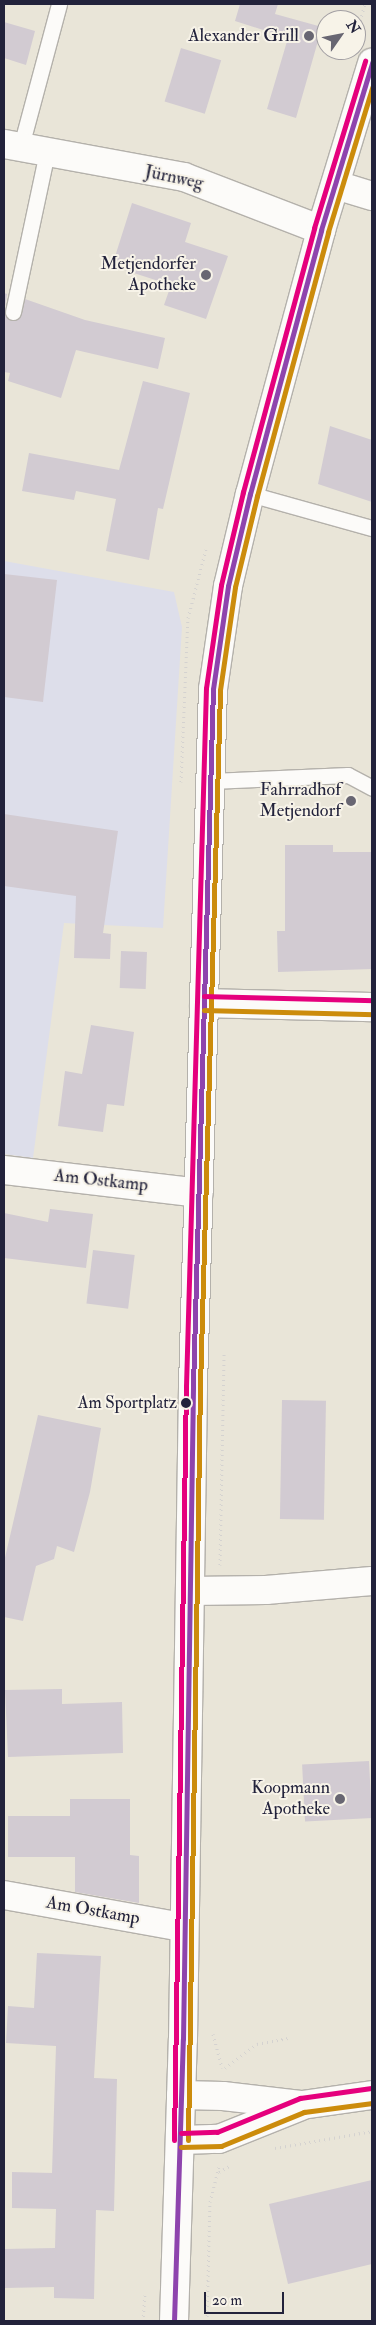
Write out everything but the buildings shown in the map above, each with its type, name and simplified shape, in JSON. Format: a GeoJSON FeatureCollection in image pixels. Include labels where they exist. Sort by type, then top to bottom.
{"type":"FeatureCollection","features":[{"type":"Feature","properties":{"kind":"main road"},"geometry":{"type":"LineString","coordinates":[[174,2321],[181,2140],[182,1927],[199,1193],[211,781],[217,658],[228,586],[250,494],[321,230],[372,63]]}},
{"type":"Feature","properties":{"kind":"main road","name":"Jürnweg"},"geometry":{"type":"LineString","coordinates":[[12,145],[116,167],[184,177],[321,230]]}},
{"type":"Feature","properties":{"kind":"main road"},"geometry":{"type":"LineString","coordinates":[[336,185],[372,196]]}},
{"type":"Feature","properties":{"kind":"main road"},"geometry":{"type":"LineString","coordinates":[[204,1004],[372,1007]]}},
{"type":"Feature","properties":{"kind":"main road","name":"Am Ostkamp"},"geometry":{"type":"LineString","coordinates":[[4,1170],[199,1193]]}},
{"type":"Feature","properties":{"kind":"main road"},"geometry":{"type":"LineString","coordinates":[[190,1592],[220,1592],[372,1581]]}},
{"type":"Feature","properties":{"kind":"main road","name":"Am Ostkamp"},"geometry":{"type":"LineString","coordinates":[[4,1895],[182,1927]]}},
{"type":"Feature","properties":{"kind":"main road"},"geometry":{"type":"LineString","coordinates":[[181,2095],[223,2096],[302,2105]]}},
{"type":"Feature","properties":{"kind":"main road"},"geometry":{"type":"LineString","coordinates":[[181,2140],[220,2139],[302,2105],[372,2095]]}},
{"type":"Feature","properties":{"kind":"lane","name":"Jürnweg"},"geometry":{"type":"LineString","coordinates":[[12,145],[59,4]]}},
{"type":"Feature","properties":{"kind":"lane"},"geometry":{"type":"LineString","coordinates":[[12,312],[47,152]]}},
{"type":"Feature","properties":{"kind":"lane"},"geometry":{"type":"LineString","coordinates":[[250,494],[372,528]]}},
{"type":"Feature","properties":{"kind":"lane"},"geometry":{"type":"LineString","coordinates":[[211,781],[348,775],[372,788]]}},
{"type":"Feature","properties":{"kind":"path"},"geometry":{"type":"LineString","coordinates":[[220,1592],[224,1346]]}},
{"type":"Feature","properties":{"kind":"path"},"geometry":{"type":"LineString","coordinates":[[212,2024],[213,2042],[223,2070],[257,2044],[289,2038]]}},
{"type":"Feature","properties":{"kind":"path"},"geometry":{"type":"LineString","coordinates":[[265,2149],[372,2131]]}},
{"type":"Feature","properties":{"kind":"path"},"geometry":{"type":"LineString","coordinates":[[207,2321],[210,2202],[218,2173],[234,2164]]}},
{"type":"Feature","properties":{"kind":"shaded area"},"geometry":{"type":"Polygon","coordinates":[[[4,561],[174,592],[182,627],[163,928],[64,923],[33,1158],[4,1154],[4,561]]]}},
{"type":"Feature","properties":{"kind":"transit line"},"geometry":{"type":"LineString","coordinates":[[174,2140],[186,1386],[206,688],[221,585],[243,492],[314,228],[365,61]]}},
{"type":"Feature","properties":{"kind":"transit line"},"geometry":{"type":"LineString","coordinates":[[174,2321],[183,2039],[193,1386],[213,689],[228,586],[250,494],[321,230],[372,63]]}},
{"type":"Feature","properties":{"kind":"transit line"},"geometry":{"type":"LineString","coordinates":[[188,2140],[200,1386],[220,690],[235,587],[257,496],[328,232],[372,88]]}},
{"type":"Feature","properties":{"kind":"transit line"},"geometry":{"type":"LineString","coordinates":[[204,996],[372,1000]]}},
{"type":"Feature","properties":{"kind":"transit line"},"geometry":{"type":"LineString","coordinates":[[204,1010],[372,1014]]}},
{"type":"Feature","properties":{"kind":"transit line"},"geometry":{"type":"LineString","coordinates":[[181,2133],[217,2132],[300,2098],[371,2088]]}},
{"type":"Feature","properties":{"kind":"transit line"},"geometry":{"type":"LineString","coordinates":[[181,2147],[221,2146],[304,2112],[372,2103]]}},
{"type":"Feature","properties":{"kind":"place","name":"Alexander Grill"},"geometry":{"type":"Point","coordinates":[309,36]}},
{"type":"Feature","properties":{"kind":"place","name":"Metjendorfer Apotheke"},"geometry":{"type":"Point","coordinates":[206,275]}},
{"type":"Feature","properties":{"kind":"place","name":"Fahrradhof Metjendorf"},"geometry":{"type":"Point","coordinates":[351,801]}},
{"type":"Feature","properties":{"kind":"place","name":"Am Sportplatz"},"geometry":{"type":"Point","coordinates":[186,1403]}},
{"type":"Feature","properties":{"kind":"place","name":"Koopmann Apotheke"},"geometry":{"type":"Point","coordinates":[340,1799]}}]}
